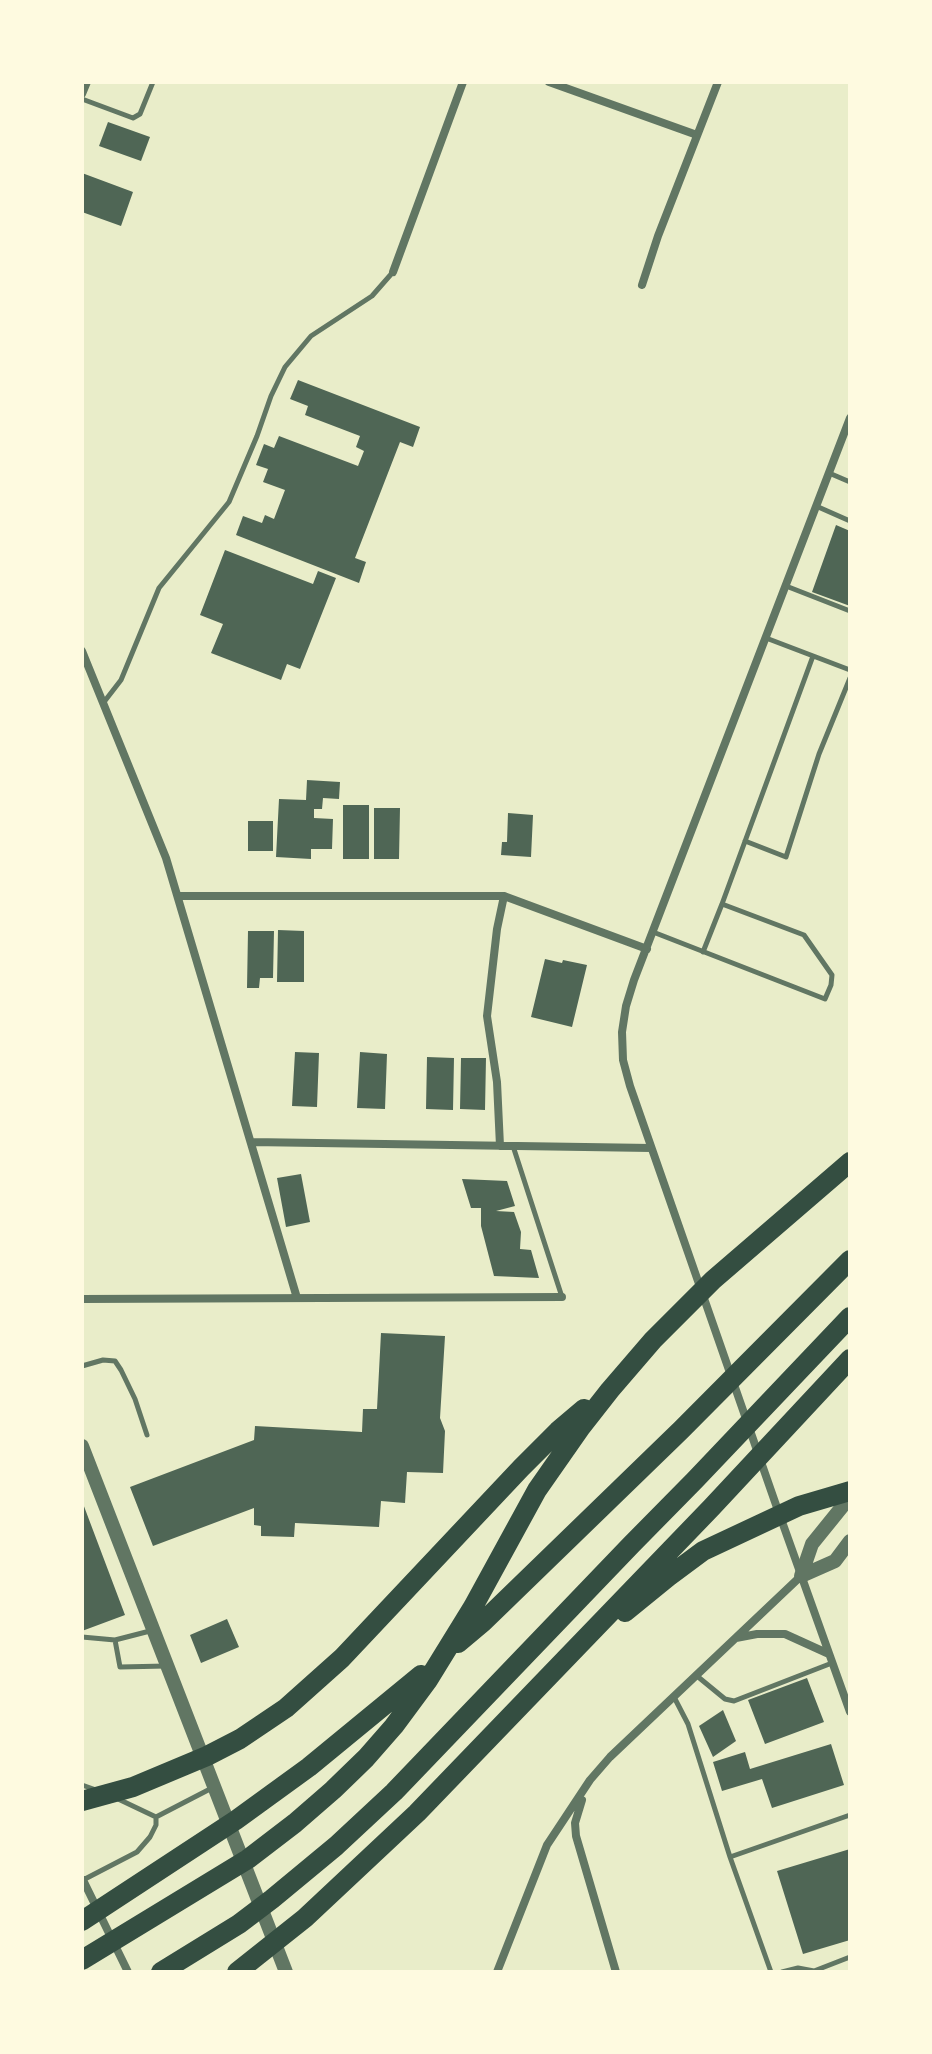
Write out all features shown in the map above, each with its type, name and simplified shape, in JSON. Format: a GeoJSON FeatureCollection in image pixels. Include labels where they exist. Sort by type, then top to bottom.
{"type":"FeatureCollection","features":[{"type":"Feature","properties":{"kind":"highway"},"geometry":{"type":"LineString","coordinates":[[82,1960],[248,1859],[324,1799],[366,1758],[428,1680],[473,1607],[537,1490],[610,1390],[653,1340],[713,1280],[850,1162]]}},
{"type":"Feature","properties":{"kind":"highway"},"geometry":{"type":"LineString","coordinates":[[82,1921],[176,1861],[309,1767],[483,1622],[850,1260]]}},
{"type":"Feature","properties":{"kind":"highway"},"geometry":{"type":"LineString","coordinates":[[161,1972],[239,1924],[336,1846],[414,1771],[850,1317]]}},
{"type":"Feature","properties":{"kind":"highway"},"geometry":{"type":"LineString","coordinates":[[237,1972],[305,1918],[417,1813],[850,1359]]}},
{"type":"Feature","properties":{"kind":"highway"},"geometry":{"type":"LineString","coordinates":[[82,1801],[133,1787],[207,1756],[240,1739],[286,1708],[342,1658],[539,1449],[610,1390]]}},
{"type":"Feature","properties":{"kind":"highway"},"geometry":{"type":"LineString","coordinates":[[528,1696],[634,1605],[703,1551],[799,1506],[850,1494]]}},
{"type":"Feature","properties":{"kind":"street"},"geometry":{"type":"LineString","coordinates":[[82,96],[87,82]]}},
{"type":"Feature","properties":{"kind":"street"},"geometry":{"type":"LineString","coordinates":[[393,272],[463,82]]}},
{"type":"Feature","properties":{"kind":"street"},"geometry":{"type":"LineString","coordinates":[[549,82],[697,135]]}},
{"type":"Feature","properties":{"kind":"street"},"geometry":{"type":"LineString","coordinates":[[642,285],[718,82]]}},
{"type":"Feature","properties":{"kind":"street"},"geometry":{"type":"LineString","coordinates":[[850,418],[653,932],[626,1006],[622,1032],[626,1073],[651,1148],[850,1712]]}},
{"type":"Feature","properties":{"kind":"street"},"geometry":{"type":"LineString","coordinates":[[82,651],[155,829],[178,896],[297,1298]]}},
{"type":"Feature","properties":{"kind":"street"},"geometry":{"type":"LineString","coordinates":[[178,896],[504,896],[647,949]]}},
{"type":"Feature","properties":{"kind":"street"},"geometry":{"type":"LineString","coordinates":[[500,1146],[497,1082],[487,1016],[504,896]]}},
{"type":"Feature","properties":{"kind":"street"},"geometry":{"type":"LineString","coordinates":[[251,1142],[651,1148]]}},
{"type":"Feature","properties":{"kind":"street"},"geometry":{"type":"LineString","coordinates":[[82,1299],[562,1297]]}},
{"type":"Feature","properties":{"kind":"street"},"geometry":{"type":"LineString","coordinates":[[82,1446],[286,1972]]}},
{"type":"Feature","properties":{"kind":"street"},"geometry":{"type":"LineString","coordinates":[[801,1576],[812,1544],[850,1494]]}},
{"type":"Feature","properties":{"kind":"street"},"geometry":{"type":"LineString","coordinates":[[497,1972],[547,1845],[590,1780],[610,1757],[801,1576],[835,1561],[850,1541]]}},
{"type":"Feature","properties":{"kind":"street"},"geometry":{"type":"LineString","coordinates":[[736,1638],[785,1634],[831,1658]]}},
{"type":"Feature","properties":{"kind":"street"},"geometry":{"type":"LineString","coordinates":[[590,1780],[579,1807],[576,1836],[616,1972]]}},
{"type":"Feature","properties":{"kind":"street"},"geometry":{"type":"LineString","coordinates":[[83,1880],[128,1972]]}},
{"type":"Feature","properties":{"kind":"lane"},"geometry":{"type":"LineString","coordinates":[[82,96],[133,118],[140,114],[153,82]]}},
{"type":"Feature","properties":{"kind":"lane"},"geometry":{"type":"LineString","coordinates":[[104,702],[121,680],[159,588],[229,502],[285,367],[311,336],[372,296],[393,272]]}},
{"type":"Feature","properties":{"kind":"lane"},"geometry":{"type":"LineString","coordinates":[[829,473],[850,482]]}},
{"type":"Feature","properties":{"kind":"lane"},"geometry":{"type":"LineString","coordinates":[[816,506],[850,521]]}},
{"type":"Feature","properties":{"kind":"lane"},"geometry":{"type":"LineString","coordinates":[[786,586],[850,611]]}},
{"type":"Feature","properties":{"kind":"lane"},"geometry":{"type":"LineString","coordinates":[[766,638],[850,670]]}},
{"type":"Feature","properties":{"kind":"lane"},"geometry":{"type":"LineString","coordinates":[[703,952],[813,656]]}},
{"type":"Feature","properties":{"kind":"lane"},"geometry":{"type":"LineString","coordinates":[[745,841],[786,857],[819,754],[850,678]]}},
{"type":"Feature","properties":{"kind":"lane"},"geometry":{"type":"LineString","coordinates":[[653,932],[825,999],[832,975],[804,935],[722,904]]}},
{"type":"Feature","properties":{"kind":"lane"},"geometry":{"type":"LineString","coordinates":[[513,1146],[562,1297]]}},
{"type":"Feature","properties":{"kind":"lane"},"geometry":{"type":"LineString","coordinates":[[82,1366],[103,1360],[115,1361],[135,1399],[147,1435]]}},
{"type":"Feature","properties":{"kind":"lane"},"geometry":{"type":"LineString","coordinates":[[82,1637],[115,1640],[153,1630]]}},
{"type":"Feature","properties":{"kind":"lane"},"geometry":{"type":"LineString","coordinates":[[115,1640],[120,1667],[167,1666]]}},
{"type":"Feature","properties":{"kind":"lane"},"geometry":{"type":"LineString","coordinates":[[696,1676],[725,1699],[734,1701],[831,1658]]}},
{"type":"Feature","properties":{"kind":"lane"},"geometry":{"type":"LineString","coordinates":[[674,1697],[688,1724],[771,1972]]}},
{"type":"Feature","properties":{"kind":"lane"},"geometry":{"type":"LineString","coordinates":[[82,1785],[156,1817]]}},
{"type":"Feature","properties":{"kind":"lane"},"geometry":{"type":"LineString","coordinates":[[156,1817],[214,1787]]}},
{"type":"Feature","properties":{"kind":"lane"},"geometry":{"type":"LineString","coordinates":[[730,1857],[850,1815]]}},
{"type":"Feature","properties":{"kind":"lane"},"geometry":{"type":"LineString","coordinates":[[83,1880],[137,1852],[150,1837],[156,1817]]}},
{"type":"Feature","properties":{"kind":"lane"},"geometry":{"type":"LineString","coordinates":[[782,1972],[798,1968],[814,1971],[850,1957]]}},
{"type":"Feature","properties":{"kind":"building"},"geometry":{"type":"Polygon","coordinates":[[[108,122],[150,137],[141,161],[99,146],[108,122]]]}},
{"type":"Feature","properties":{"kind":"building"},"geometry":{"type":"Polygon","coordinates":[[[82,173],[133,192],[121,226],[82,212],[82,173]]]}},
{"type":"Feature","properties":{"kind":"building"},"geometry":{"type":"Polygon","coordinates":[[[298,380],[420,427],[413,447],[400,442],[355,558],[366,562],[359,583],[236,535],[243,516],[262,523],[265,515],[274,519],[285,490],[263,482],[268,469],[256,465],[264,444],[274,448],[279,436],[358,466],[364,451],[356,447],[360,436],[305,415],[308,406],[290,399],[298,380]]]}},
{"type":"Feature","properties":{"kind":"building"},"geometry":{"type":"Polygon","coordinates":[[[836,525],[850,531],[850,606],[812,592],[836,525]]]}},
{"type":"Feature","properties":{"kind":"building"},"geometry":{"type":"Polygon","coordinates":[[[225,550],[313,584],[318,571],[336,578],[300,669],[287,664],[281,680],[211,653],[223,624],[200,615],[225,550]]]}},
{"type":"Feature","properties":{"kind":"building"},"geometry":{"type":"Polygon","coordinates":[[[307,780],[340,782],[339,799],[323,798],[322,809],[314,809],[314,818],[333,819],[332,849],[311,849],[311,859],[276,857],[279,799],[306,800],[307,780]]]}},
{"type":"Feature","properties":{"kind":"building"},"geometry":{"type":"Polygon","coordinates":[[[343,805],[369,805],[369,859],[343,859],[343,805]]]}},
{"type":"Feature","properties":{"kind":"building"},"geometry":{"type":"Polygon","coordinates":[[[374,808],[400,808],[399,859],[374,859],[374,808]]]}},
{"type":"Feature","properties":{"kind":"building"},"geometry":{"type":"Polygon","coordinates":[[[508,813],[533,815],[531,857],[501,855],[502,842],[507,842],[508,813]]]}},
{"type":"Feature","properties":{"kind":"building"},"geometry":{"type":"Polygon","coordinates":[[[248,821],[273,821],[273,851],[248,851],[248,821]]]}},
{"type":"Feature","properties":{"kind":"building"},"geometry":{"type":"Polygon","coordinates":[[[278,930],[304,931],[304,982],[277,982],[278,930]]]}},
{"type":"Feature","properties":{"kind":"building"},"geometry":{"type":"Polygon","coordinates":[[[248,931],[274,931],[273,978],[260,978],[259,988],[247,988],[248,931]]]}},
{"type":"Feature","properties":{"kind":"building"},"geometry":{"type":"Polygon","coordinates":[[[545,959],[587,965],[572,1027],[531,1017],[545,959]]]}},
{"type":"Feature","properties":{"kind":"building"},"geometry":{"type":"Polygon","coordinates":[[[295,1052],[319,1053],[317,1107],[292,1106],[295,1052]]]}},
{"type":"Feature","properties":{"kind":"building"},"geometry":{"type":"Polygon","coordinates":[[[360,1052],[387,1054],[385,1109],[357,1108],[360,1052]]]}},
{"type":"Feature","properties":{"kind":"building"},"geometry":{"type":"Polygon","coordinates":[[[427,1057],[454,1058],[453,1110],[426,1109],[427,1057]]]}},
{"type":"Feature","properties":{"kind":"building"},"geometry":{"type":"Polygon","coordinates":[[[461,1058],[486,1058],[485,1110],[460,1109],[461,1058]]]}},
{"type":"Feature","properties":{"kind":"building"},"geometry":{"type":"Polygon","coordinates":[[[301,1174],[310,1222],[286,1227],[277,1178],[301,1174]]]}},
{"type":"Feature","properties":{"kind":"building"},"geometry":{"type":"Polygon","coordinates":[[[462,1179],[507,1181],[515,1206],[496,1211],[514,1212],[521,1232],[520,1249],[531,1250],[539,1278],[494,1276],[481,1226],[481,1208],[471,1208],[462,1179]]]}},
{"type":"Feature","properties":{"kind":"building"},"geometry":{"type":"Polygon","coordinates":[[[381,1333],[445,1336],[440,1418],[445,1431],[443,1473],[407,1472],[405,1503],[381,1501],[379,1527],[295,1523],[294,1537],[261,1536],[261,1526],[254,1525],[254,1508],[153,1546],[130,1487],[254,1440],[255,1426],[362,1432],[363,1409],[377,1409],[381,1333]]]}},
{"type":"Feature","properties":{"kind":"building"},"geometry":{"type":"Polygon","coordinates":[[[82,1501],[125,1615],[82,1631],[82,1501]]]}},
{"type":"Feature","properties":{"kind":"building"},"geometry":{"type":"Polygon","coordinates":[[[227,1619],[239,1647],[201,1663],[190,1635],[227,1619]]]}},
{"type":"Feature","properties":{"kind":"building"},"geometry":{"type":"Polygon","coordinates":[[[807,1678],[824,1722],[765,1744],[748,1700],[807,1678]]]}},
{"type":"Feature","properties":{"kind":"building"},"geometry":{"type":"Polygon","coordinates":[[[723,1710],[736,1741],[713,1757],[699,1726],[723,1710]]]}},
{"type":"Feature","properties":{"kind":"building"},"geometry":{"type":"Polygon","coordinates":[[[831,1744],[844,1785],[772,1808],[762,1779],[722,1791],[713,1762],[745,1752],[750,1769],[831,1744]]]}},
{"type":"Feature","properties":{"kind":"building"},"geometry":{"type":"Polygon","coordinates":[[[850,1849],[850,1940],[803,1954],[777,1871],[850,1849]]]}}]}
